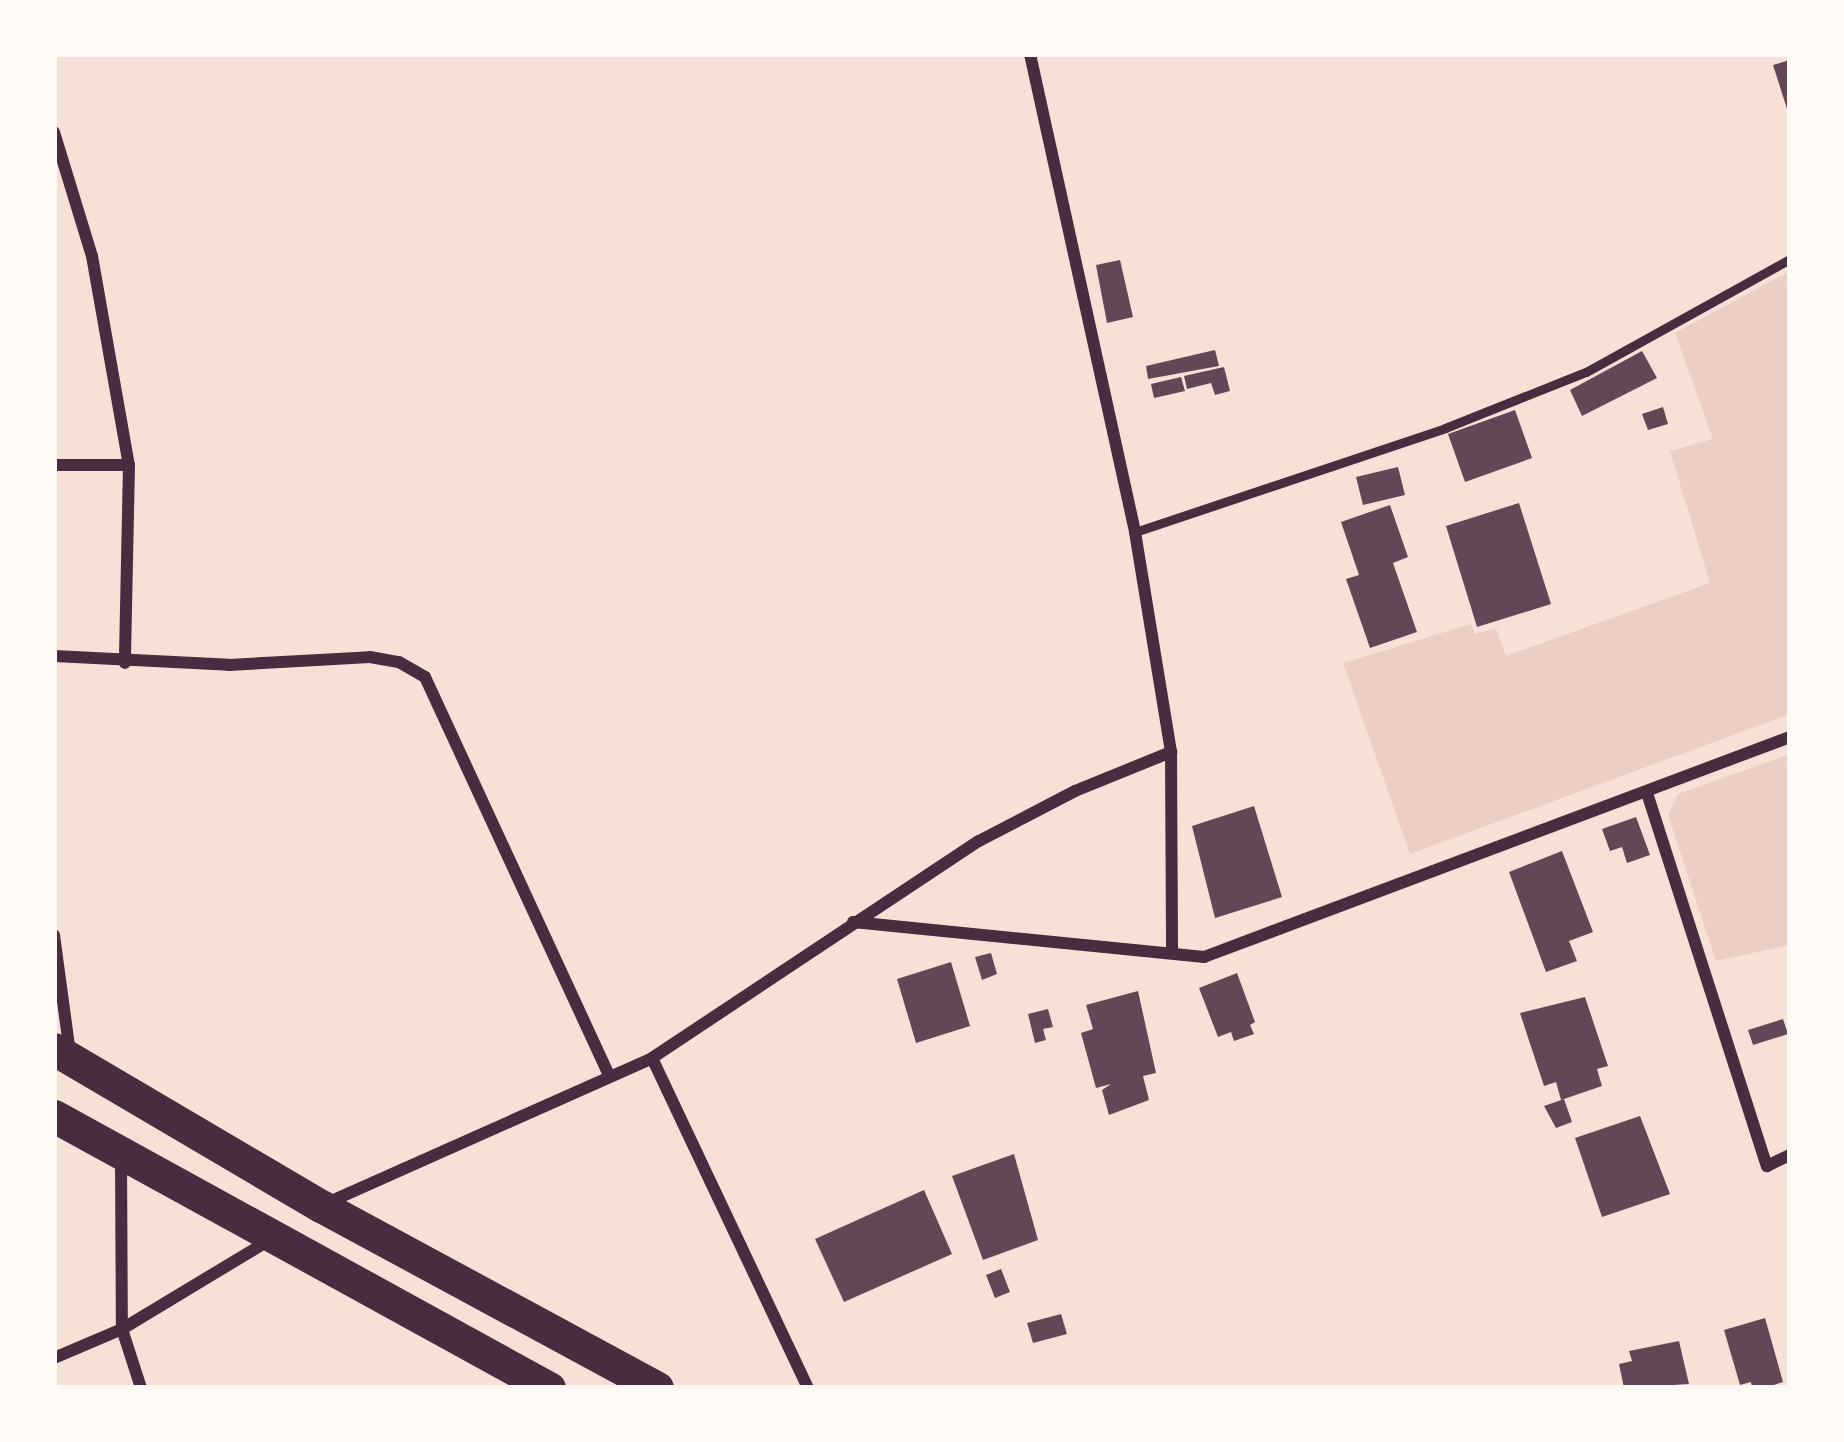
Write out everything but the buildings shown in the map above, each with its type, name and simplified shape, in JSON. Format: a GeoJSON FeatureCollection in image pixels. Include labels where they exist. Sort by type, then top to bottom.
{"type":"FeatureCollection","features":[{"type":"Feature","properties":{"kind":"highway"},"geometry":{"type":"LineString","coordinates":[[62,1054],[321,1206],[657,1388]]}},
{"type":"Feature","properties":{"kind":"highway"},"geometry":{"type":"LineString","coordinates":[[54,1116],[549,1388]]}},
{"type":"Feature","properties":{"kind":"street"},"geometry":{"type":"LineString","coordinates":[[1030,54],[1136,532],[1171,752],[1172,953]]}},
{"type":"Feature","properties":{"kind":"street"},"geometry":{"type":"LineString","coordinates":[[54,132],[92,256],[129,465],[124,663]]}},
{"type":"Feature","properties":{"kind":"street"},"geometry":{"type":"LineString","coordinates":[[54,465],[129,465]]}},
{"type":"Feature","properties":{"kind":"street"},"geometry":{"type":"LineString","coordinates":[[54,656],[229,665],[370,657],[399,662],[424,676],[609,1076]]}},
{"type":"Feature","properties":{"kind":"street"},"geometry":{"type":"LineString","coordinates":[[853,922],[1204,957],[1790,736]]}},
{"type":"Feature","properties":{"kind":"street"},"geometry":{"type":"LineString","coordinates":[[321,1206],[652,1058],[979,842],[1075,791],[1171,752]]}},
{"type":"Feature","properties":{"kind":"street"},"geometry":{"type":"LineString","coordinates":[[1647,793],[1767,1166],[1790,1155]]}},
{"type":"Feature","properties":{"kind":"street"},"geometry":{"type":"LineString","coordinates":[[54,935],[62,1054]]}},
{"type":"Feature","properties":{"kind":"street"},"geometry":{"type":"LineString","coordinates":[[652,1058],[808,1388]]}},
{"type":"Feature","properties":{"kind":"street"},"geometry":{"type":"LineString","coordinates":[[121,1152],[122,1329],[141,1388]]}},
{"type":"Feature","properties":{"kind":"street"},"geometry":{"type":"LineString","coordinates":[[54,1358],[122,1329],[275,1237]]}},
{"type":"Feature","properties":{"kind":"lane"},"geometry":{"type":"LineString","coordinates":[[1136,532],[1444,428],[1586,372],[1790,259]]}},
{"type":"Feature","properties":{"kind":"shaded area"},"geometry":{"type":"Polygon","coordinates":[[[1790,271],[1790,714],[1410,854],[1343,663],[1471,624],[1475,634],[1496,628],[1506,656],[1710,583],[1670,451],[1713,439],[1675,333],[1790,271]]]}},
{"type":"Feature","properties":{"kind":"shaded area"},"geometry":{"type":"Polygon","coordinates":[[[1790,754],[1790,945],[1716,961],[1668,815],[1678,794],[1790,754]]]}}]}
